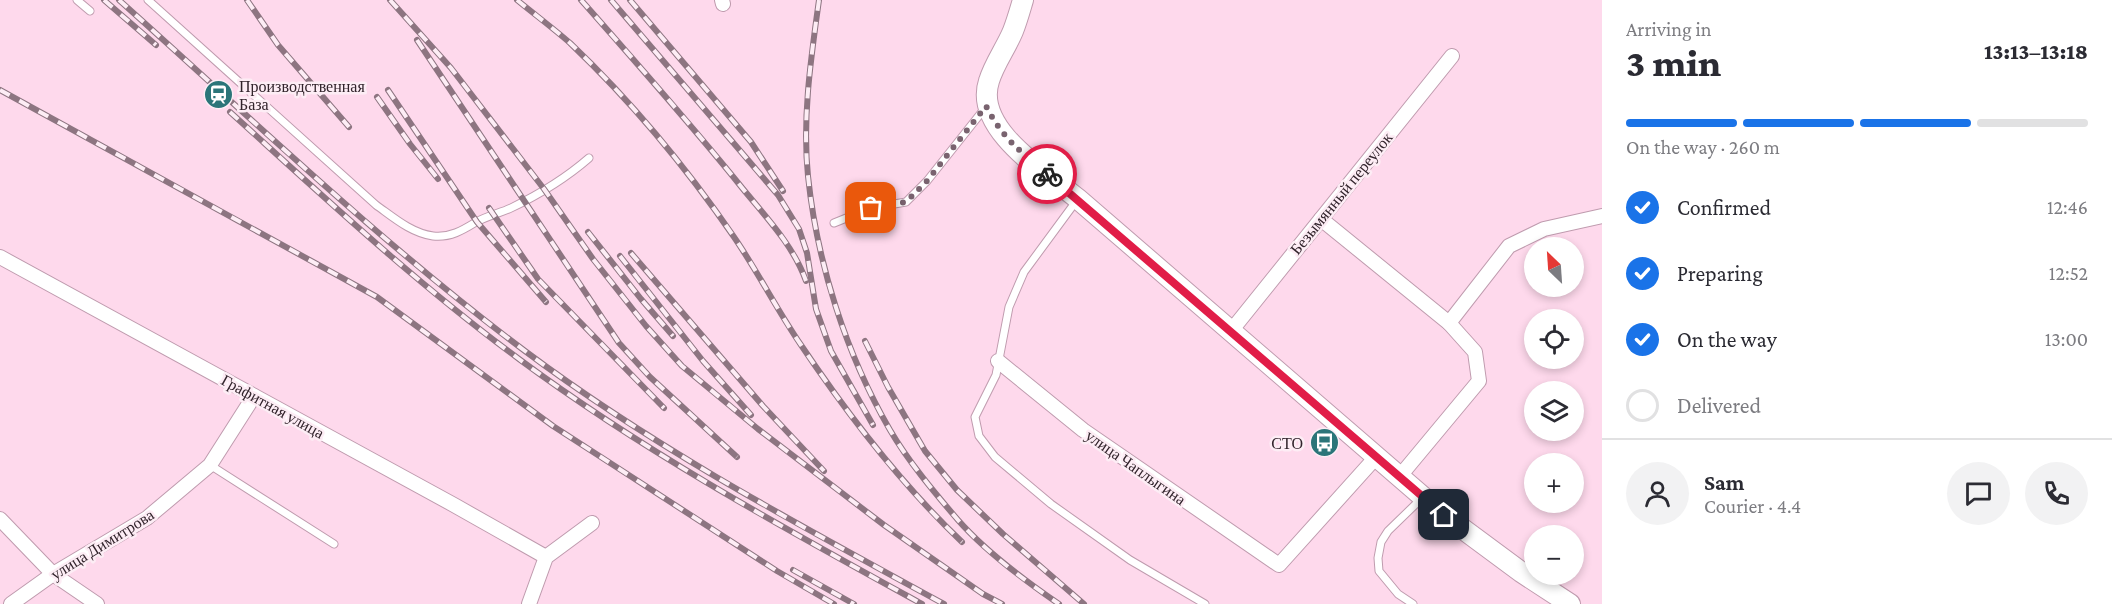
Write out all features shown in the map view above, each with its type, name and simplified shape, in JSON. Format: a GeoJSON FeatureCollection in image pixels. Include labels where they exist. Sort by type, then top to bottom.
{"type":"FeatureCollection","features":[{"type":"Feature","properties":{"kind":"street"},"geometry":{"type":"LineString","coordinates":[[1023,0],[1013,31],[988,82],[986,106],[997,127],[1017,149],[1444,515],[1521,572],[1570,604]]}},
{"type":"Feature","properties":{"kind":"street","name":"Безымянный переулок"},"geometry":{"type":"LineString","coordinates":[[1231,331],[1452,56]]}},
{"type":"Feature","properties":{"kind":"street"},"geometry":{"type":"LineString","coordinates":[[1449,323],[1509,246],[1544,229],[1602,216]]}},
{"type":"Feature","properties":{"kind":"street"},"geometry":{"type":"LineString","coordinates":[[1320,219],[1449,323],[1465,338],[1475,352],[1479,381],[1400,476]]}},
{"type":"Feature","properties":{"kind":"street","name":"Графитная улица"},"geometry":{"type":"LineString","coordinates":[[0,256],[546,557]]}},
{"type":"Feature","properties":{"kind":"street","name":"улица Чаплыгина"},"geometry":{"type":"LineString","coordinates":[[998,361],[1083,430],[1279,565],[1377,456]]}},
{"type":"Feature","properties":{"kind":"street","name":"улица Димитрова"},"geometry":{"type":"LineString","coordinates":[[11,604],[53,574],[147,519],[210,465],[254,396]]}},
{"type":"Feature","properties":{"kind":"street"},"geometry":{"type":"LineString","coordinates":[[0,519],[53,574],[97,604]]}},
{"type":"Feature","properties":{"kind":"street"},"geometry":{"type":"LineString","coordinates":[[529,604],[546,557],[592,523]]}},
{"type":"Feature","properties":{"kind":"lane"},"geometry":{"type":"LineString","coordinates":[[77,0],[90,11]]}},
{"type":"Feature","properties":{"kind":"lane"},"geometry":{"type":"LineString","coordinates":[[148,0],[376,206],[410,228],[433,236],[458,233],[477,222],[513,207],[571,174],[589,158]]}},
{"type":"Feature","properties":{"kind":"lane"},"geometry":{"type":"LineString","coordinates":[[834,223],[871,208],[906,202],[927,181],[986,106]]}},
{"type":"Feature","properties":{"kind":"lane"},"geometry":{"type":"LineString","coordinates":[[1078,199],[1024,272],[1009,307],[996,375],[975,417],[979,436],[995,457],[1051,504],[1130,560],[1205,604]]}},
{"type":"Feature","properties":{"kind":"lane"},"geometry":{"type":"LineString","coordinates":[[210,465],[334,544]]}},
{"type":"Feature","properties":{"kind":"lane"},"geometry":{"type":"LineString","coordinates":[[1413,604],[1398,594],[1379,571],[1378,558],[1381,542],[1388,531],[1423,497]]}},
{"type":"Feature","properties":{"kind":"railway"},"geometry":{"type":"LineString","coordinates":[[104,0],[156,45]]}},
{"type":"Feature","properties":{"kind":"railway"},"geometry":{"type":"LineString","coordinates":[[119,0],[369,224],[420,268],[525,351],[677,454],[783,516],[944,604]]}},
{"type":"Feature","properties":{"kind":"railway"},"geometry":{"type":"LineString","coordinates":[[247,0],[278,45],[349,127]]}},
{"type":"Feature","properties":{"kind":"railway"},"geometry":{"type":"LineString","coordinates":[[390,0],[451,68],[544,189],[593,259],[646,326],[682,366],[758,429],[884,525],[983,594],[1002,604]]}},
{"type":"Feature","properties":{"kind":"railway"},"geometry":{"type":"LineString","coordinates":[[517,0],[593,65],[657,136],[697,185],[734,237],[792,332],[857,423],[918,497],[962,542]]}},
{"type":"Feature","properties":{"kind":"railway"},"geometry":{"type":"LineString","coordinates":[[581,0],[681,114],[767,218],[793,254],[806,281]]}},
{"type":"Feature","properties":{"kind":"railway"},"geometry":{"type":"LineString","coordinates":[[611,0],[778,195],[799,229],[807,253],[816,309],[831,351],[873,425]]}},
{"type":"Feature","properties":{"kind":"railway"},"geometry":{"type":"LineString","coordinates":[[630,0],[751,142],[783,191]]}},
{"type":"Feature","properties":{"kind":"railway"},"geometry":{"type":"LineString","coordinates":[[819,0],[810,66],[806,154],[818,242],[847,339],[874,401],[890,430],[931,487],[958,520],[993,554],[1059,604]]}},
{"type":"Feature","properties":{"kind":"railway"},"geometry":{"type":"LineString","coordinates":[[417,40],[619,343],[650,377],[737,457]]}},
{"type":"Feature","properties":{"kind":"railway"},"geometry":{"type":"LineString","coordinates":[[0,90],[377,297],[553,426],[777,571],[834,604]]}},
{"type":"Feature","properties":{"kind":"railway"},"geometry":{"type":"LineString","coordinates":[[388,90],[477,222],[546,302]]}},
{"type":"Feature","properties":{"kind":"railway"},"geometry":{"type":"LineString","coordinates":[[377,97],[438,179]]}},
{"type":"Feature","properties":{"kind":"railway"},"geometry":{"type":"LineString","coordinates":[[230,112],[444,301],[519,359],[666,458],[922,604]]}},
{"type":"Feature","properties":{"kind":"railway"},"geometry":{"type":"LineString","coordinates":[[489,208],[538,279],[664,408]]}},
{"type":"Feature","properties":{"kind":"railway"},"geometry":{"type":"LineString","coordinates":[[588,232],[673,336]]}},
{"type":"Feature","properties":{"kind":"railway"},"geometry":{"type":"LineString","coordinates":[[631,253],[763,406],[824,471]]}},
{"type":"Feature","properties":{"kind":"railway"},"geometry":{"type":"LineString","coordinates":[[620,256],[703,361],[751,415]]}},
{"type":"Feature","properties":{"kind":"railway"},"geometry":{"type":"LineString","coordinates":[[865,341],[888,387],[925,451],[957,490],[1003,534],[1084,604]]}},
{"type":"Feature","properties":{"kind":"railway"},"geometry":{"type":"LineString","coordinates":[[793,570],[854,604]]}},
{"type":"Feature","properties":{"kind":"way so far"},"geometry":{"type":"LineString","coordinates":[[871,208],[906,202],[927,181],[986,106],[997,127],[1017,149],[1047,174]]}},
{"type":"Feature","properties":{"kind":"place","name":"Производственная База"},"geometry":{"type":"Point","coordinates":[218,95]}},
{"type":"Feature","properties":{"kind":"place","name":"СТО"},"geometry":{"type":"Point","coordinates":[1324,443]}},
{"type":"Feature","properties":{"kind":"route"},"geometry":{"type":"LineString","coordinates":[[1047,174],[1444,515]]}}]}
